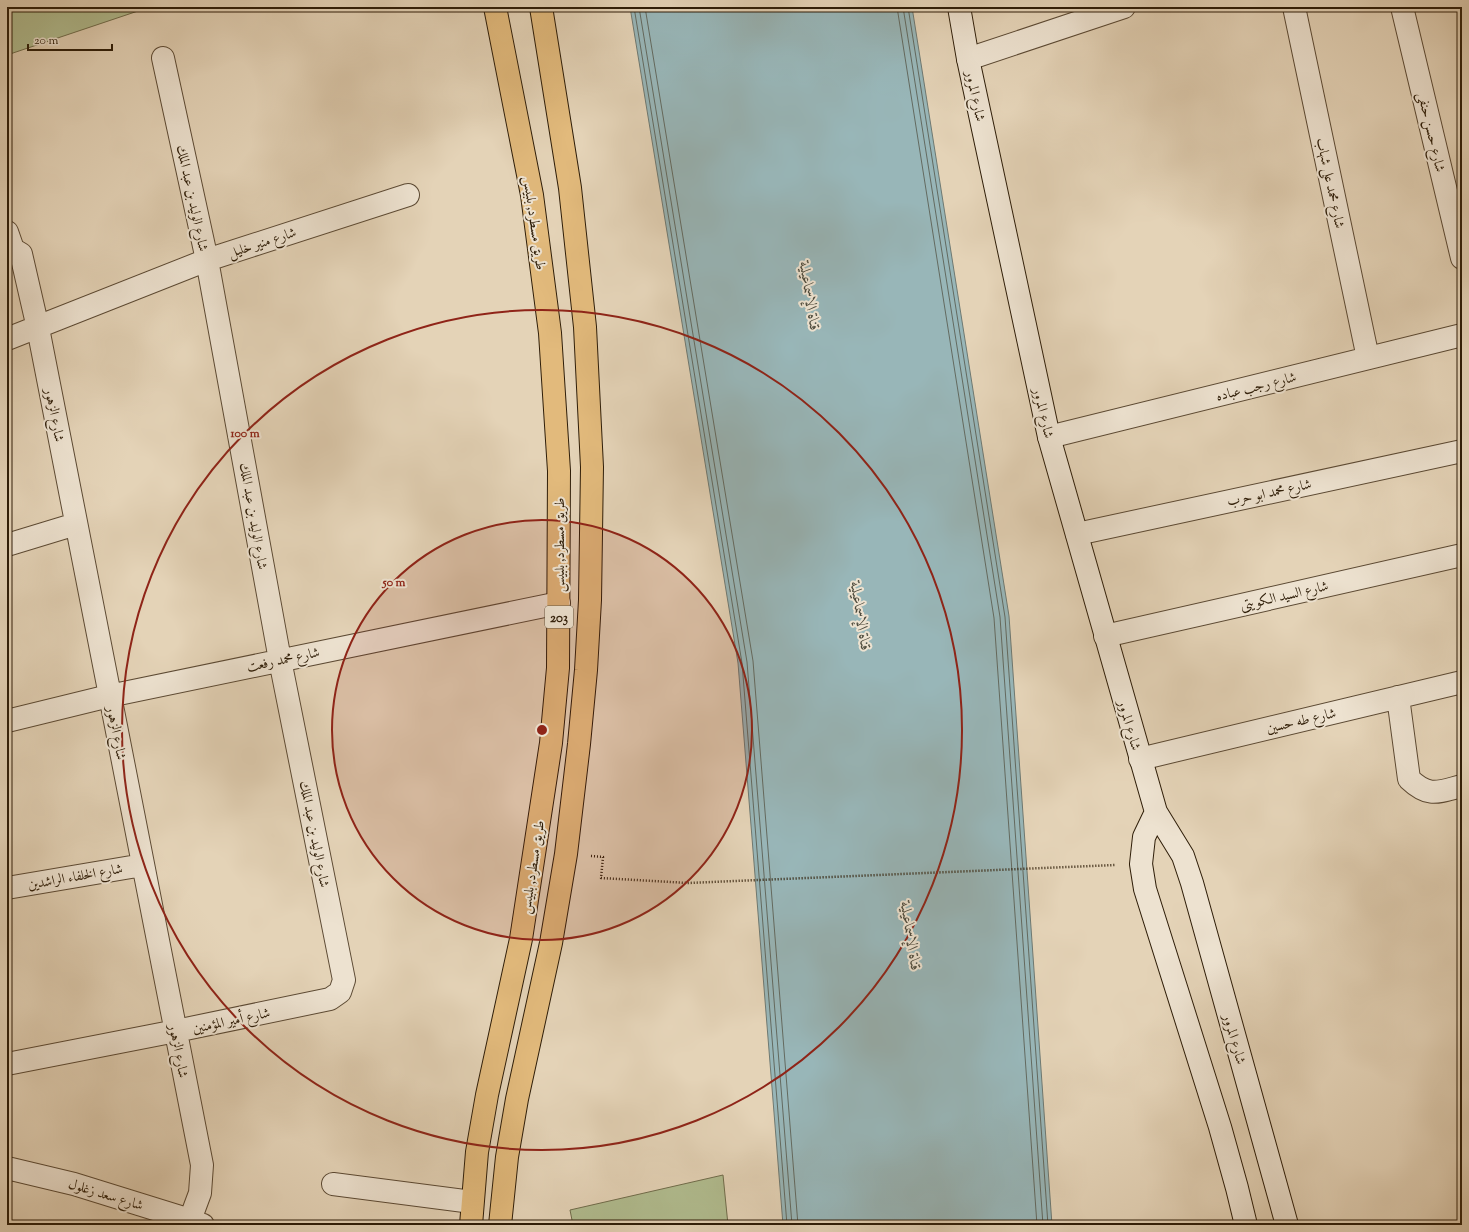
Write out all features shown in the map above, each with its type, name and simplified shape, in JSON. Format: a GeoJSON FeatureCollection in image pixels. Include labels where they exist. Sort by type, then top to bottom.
{"type":"FeatureCollection","features":[{"type":"Feature","properties":{"kind":"main road","name":"طريق مسطرد, بلبيس"},"geometry":{"type":"LineString","coordinates":[[471,1225],[477,1152],[487,1095],[522,939],[551,743],[558,668],[559,471],[550,332],[532,195],[495,7]]}},
{"type":"Feature","properties":{"kind":"main road","name":"203"},"geometry":{"type":"LineString","coordinates":[[501,1223],[508,1149],[517,1099],[551,943],[566,854],[586,670],[590,600],[592,467],[585,327],[570,188],[541,7]]}},
{"type":"Feature","properties":{"kind":"street","name":"شارع المرور"},"geometry":{"type":"LineString","coordinates":[[959,7],[968,59],[1049,438],[1156,812],[1183,856],[1192,883],[1287,1225]]}},
{"type":"Feature","properties":{"kind":"street"},"geometry":{"type":"LineString","coordinates":[[968,59],[1124,7]]}},
{"type":"Feature","properties":{"kind":"street","name":"شارع محمد على شهاب"},"geometry":{"type":"LineString","coordinates":[[1294,7],[1368,358]]}},
{"type":"Feature","properties":{"kind":"street","name":"شارع حسن حنفى"},"geometry":{"type":"LineString","coordinates":[[1402,7],[1462,258]]}},
{"type":"Feature","properties":{"kind":"street","name":"شارع الوليد بن عبد الملك"},"geometry":{"type":"LineString","coordinates":[[163,58],[207,260],[280,660],[342,974]]}},
{"type":"Feature","properties":{"kind":"street","name":"شارع منير خليل"},"geometry":{"type":"LineString","coordinates":[[7,339],[207,260],[408,195]]}},
{"type":"Feature","properties":{"kind":"street","name":"شارع الزهور"},"geometry":{"type":"LineString","coordinates":[[9,246],[21,254],[38,328],[202,1165],[197,1222]]}},
{"type":"Feature","properties":{"kind":"street","name":"شارع رجب عباده"},"geometry":{"type":"LineString","coordinates":[[1049,438],[1462,335]]}},
{"type":"Feature","properties":{"kind":"street","name":"شارع محمد ابو حرب"},"geometry":{"type":"LineString","coordinates":[[1077,534],[1462,451]]}},
{"type":"Feature","properties":{"kind":"street"},"geometry":{"type":"LineString","coordinates":[[7,545],[76,524]]}},
{"type":"Feature","properties":{"kind":"street","name":"شارع السيد الكويتى"},"geometry":{"type":"LineString","coordinates":[[1105,636],[1462,555]]}},
{"type":"Feature","properties":{"kind":"street","name":"شارع محمد رفعت"},"geometry":{"type":"LineString","coordinates":[[7,721],[110,696],[559,603]]}},
{"type":"Feature","properties":{"kind":"street","name":"شارع طه حسين"},"geometry":{"type":"LineString","coordinates":[[1140,759],[1462,682]]}},
{"type":"Feature","properties":{"kind":"street"},"geometry":{"type":"LineString","coordinates":[[1398,697],[1409,779],[1418,788],[1434,793],[1462,786]]}},
{"type":"Feature","properties":{"kind":"street"},"geometry":{"type":"LineString","coordinates":[[1156,812],[1144,837],[1141,864],[1146,889],[1220,1127],[1246,1225]]}},
{"type":"Feature","properties":{"kind":"street","name":"شارع الخلفاء الراشدين"},"geometry":{"type":"LineString","coordinates":[[7,888],[143,865]]}},
{"type":"Feature","properties":{"kind":"street","name":"شارع أمير المؤمنين"},"geometry":{"type":"LineString","coordinates":[[7,1064],[330,999],[340,992],[344,980],[342,974]]}},
{"type":"Feature","properties":{"kind":"street","name":"شارع سعد زغلول"},"geometry":{"type":"LineString","coordinates":[[7,1168],[74,1184],[197,1222]]}},
{"type":"Feature","properties":{"kind":"street"},"geometry":{"type":"LineString","coordinates":[[333,1184],[472,1202]]}},
{"type":"Feature","properties":{"kind":"path"},"geometry":{"type":"LineString","coordinates":[[566,854],[603,857],[601,878],[688,883],[1141,864]]}},
{"type":"Feature","properties":{"kind":"green space"},"geometry":{"type":"Polygon","coordinates":[[[7,7],[155,7],[141,10],[7,55],[7,7]]]}},
{"type":"Feature","properties":{"kind":"green space"},"geometry":{"type":"Polygon","coordinates":[[[723,1175],[728,1225],[573,1225],[570,1210],[723,1175]]]}},
{"type":"Feature","properties":{"kind":"water","name":"قناة الإسماعيلية"},"geometry":{"type":"Polygon","coordinates":[[[630,7],[912,7],[1009,616],[1052,1225],[783,1225],[738,663],[630,7]]]}}]}
